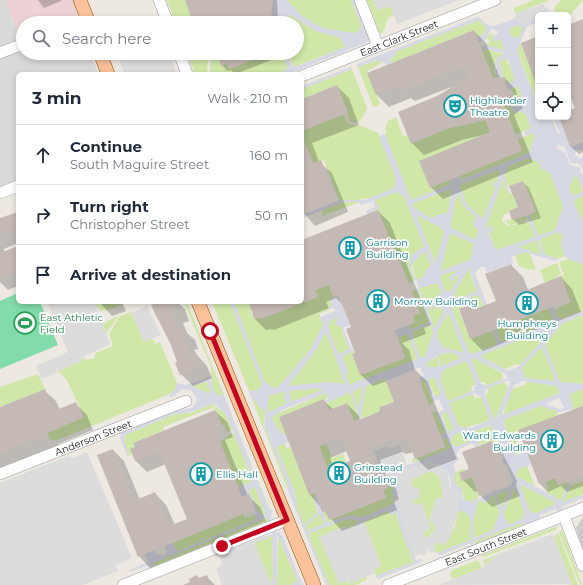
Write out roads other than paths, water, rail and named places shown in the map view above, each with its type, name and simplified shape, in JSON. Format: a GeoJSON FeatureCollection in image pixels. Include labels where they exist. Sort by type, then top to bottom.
{"type":"FeatureCollection","features":[{"type":"Feature","properties":{"kind":"main road"},"geometry":{"type":"LineString","coordinates":[[80,0],[83,16]]}},
{"type":"Feature","properties":{"kind":"main road"},"geometry":{"type":"LineString","coordinates":[[103,60],[107,72]]}},
{"type":"Feature","properties":{"kind":"main road"},"geometry":{"type":"LineString","coordinates":[[199,304],[314,585]]}},
{"type":"Feature","properties":{"kind":"street"},"geometry":{"type":"LineString","coordinates":[[159,0],[165,16]]}},
{"type":"Feature","properties":{"kind":"street"},"geometry":{"type":"LineString","coordinates":[[360,0],[378,46]]}},
{"type":"Feature","properties":{"kind":"street","name":"East Clark Street"},"geometry":{"type":"LineString","coordinates":[[304,75],[494,0]]}},
{"type":"Feature","properties":{"kind":"street"},"geometry":{"type":"LineString","coordinates":[[0,53],[16,47]]}},
{"type":"Feature","properties":{"kind":"street"},"geometry":{"type":"LineString","coordinates":[[182,60],[186,72]]}},
{"type":"Feature","properties":{"kind":"street"},"geometry":{"type":"LineString","coordinates":[[0,193],[16,187]]}},
{"type":"Feature","properties":{"kind":"street","name":"Anderson Street"},"geometry":{"type":"LineString","coordinates":[[0,474],[186,400]]}},
{"type":"Feature","properties":{"kind":"street","name":"East South Street"},"geometry":{"type":"LineString","coordinates":[[388,585],[583,508]]}},
{"type":"Feature","properties":{"kind":"street"},"geometry":{"type":"LineString","coordinates":[[564,516],[583,566]]}},
{"type":"Feature","properties":{"kind":"street"},"geometry":{"type":"LineString","coordinates":[[123,585],[287,520]]}},
{"type":"Feature","properties":{"kind":"place","name":"Highlander Theatre"},"geometry":{"type":"Point","coordinates":[455,106]}},
{"type":"Feature","properties":{"kind":"place","name":"Garrison Building"},"geometry":{"type":"Point","coordinates":[350,248]}},
{"type":"Feature","properties":{"kind":"place","name":"Morrow Building"},"geometry":{"type":"Point","coordinates":[378,301]}},
{"type":"Feature","properties":{"kind":"place","name":"Humphreys Building"},"geometry":{"type":"Point","coordinates":[527,303]}},
{"type":"Feature","properties":{"kind":"place","name":"East Athletic Field"},"geometry":{"type":"Point","coordinates":[25,323]}},
{"type":"Feature","properties":{"kind":"place","name":"Ward Edwards Building"},"geometry":{"type":"Point","coordinates":[552,441]}},
{"type":"Feature","properties":{"kind":"place","name":"Grinstead Building"},"geometry":{"type":"Point","coordinates":[339,473]}},
{"type":"Feature","properties":{"kind":"place","name":"Ellis Hall"},"geometry":{"type":"Point","coordinates":[201,474]}}]}
